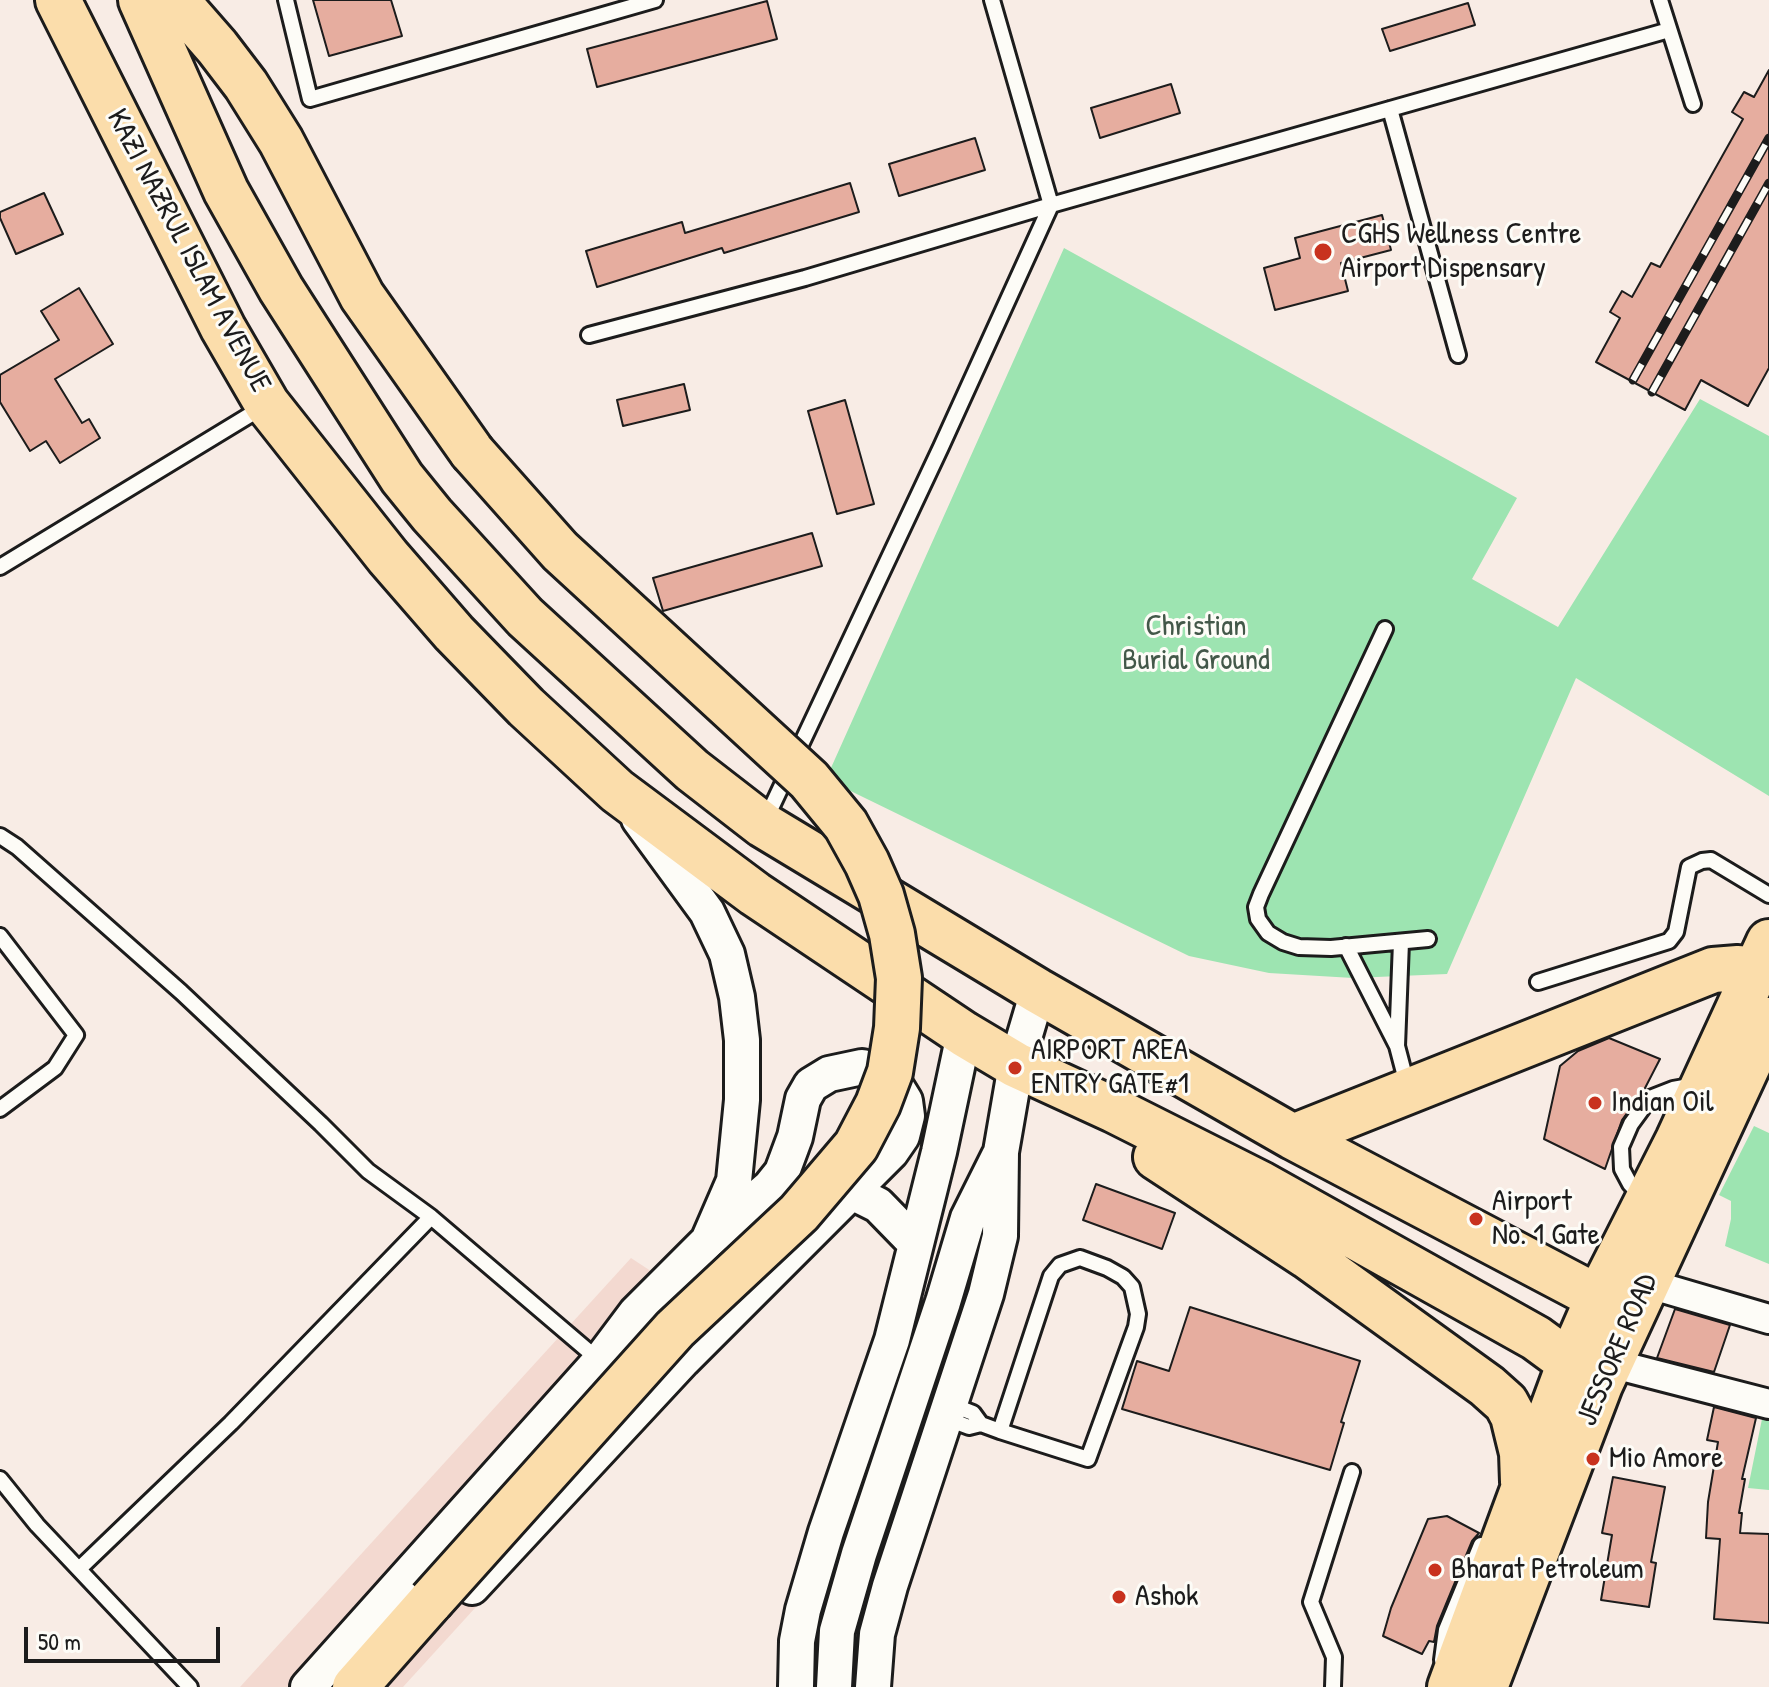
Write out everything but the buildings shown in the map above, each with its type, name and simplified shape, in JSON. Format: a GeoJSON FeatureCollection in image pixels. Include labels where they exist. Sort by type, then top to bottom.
{"type":"FeatureCollection","features":[{"type":"Feature","properties":{"kind":"main road","name":"KAZI NAZRUL ISLAM AVENUE"},"geometry":{"type":"LineString","coordinates":[[58,0],[223,328],[267,404],[388,557],[454,633],[526,707],[617,791],[755,894],[964,1034],[1016,1065],[1261,1184],[1594,1370]]}},
{"type":"Feature","properties":{"kind":"main road"},"geometry":{"type":"LineString","coordinates":[[141,0],[226,191],[281,289],[402,478],[504,595],[560,652],[692,770],[763,825],[1038,991],[1293,1137],[1625,1299],[1594,1370]]}},
{"type":"Feature","properties":{"kind":"main road"},"geometry":{"type":"LineString","coordinates":[[176,0],[246,85],[281,141],[362,296],[472,452],[560,551],[809,780],[846,825],[867,863],[892,934],[899,978],[897,1028],[890,1072],[878,1104],[856,1146],[799,1213],[675,1329],[355,1687]]}},
{"type":"Feature","properties":{"kind":"main road"},"geometry":{"type":"LineString","coordinates":[[1293,1137],[1713,970],[1738,968],[1762,958]]}},
{"type":"Feature","properties":{"kind":"main road","name":"JESSORE ROAD"},"geometry":{"type":"LineString","coordinates":[[1625,1299],[1647,1202],[1762,958]]}},
{"type":"Feature","properties":{"kind":"main road","name":"JESSORE ROAD"},"geometry":{"type":"LineString","coordinates":[[1625,1299],[1769,1020]]}},
{"type":"Feature","properties":{"kind":"main road"},"geometry":{"type":"LineString","coordinates":[[1114,1110],[1131,1133],[1168,1166],[1307,1256],[1506,1403],[1518,1429],[1518,1504]]}},
{"type":"Feature","properties":{"kind":"main road","name":"JESSORE ROAD"},"geometry":{"type":"LineString","coordinates":[[1462,1685],[1518,1504],[1594,1370]]}},
{"type":"Feature","properties":{"kind":"main road","name":"JESSORE ROAD"},"geometry":{"type":"LineString","coordinates":[[1462,1685],[1594,1370]]}},
{"type":"Feature","properties":{"kind":"street"},"geometry":{"type":"LineString","coordinates":[[617,791],[707,912],[727,954],[737,997],[742,1040],[742,1100],[734,1181],[708,1241]]}},
{"type":"Feature","properties":{"kind":"street"},"geometry":{"type":"LineString","coordinates":[[873,1687],[877,1634],[986,1294],[1000,1236],[1001,1152],[1016,1065],[1038,991]]}},
{"type":"Feature","properties":{"kind":"street"},"geometry":{"type":"LineString","coordinates":[[796,1687],[797,1641],[803,1610],[826,1532],[892,1340],[939,1152],[964,1034]]}},
{"type":"Feature","properties":{"kind":"street"},"geometry":{"type":"LineString","coordinates":[[308,1687],[600,1361],[636,1313],[708,1241],[770,1187],[782,1172],[795,1137],[803,1099],[811,1085],[829,1074],[862,1067],[880,1072],[897,1088],[905,1101],[907,1116],[902,1136],[891,1152],[683,1360],[379,1687]]}},
{"type":"Feature","properties":{"kind":"street"},"geometry":{"type":"LineString","coordinates":[[834,1687],[837,1631],[859,1554],[968,1218],[1001,1152]]}},
{"type":"Feature","properties":{"kind":"street"},"geometry":{"type":"LineString","coordinates":[[852,1192],[878,1205],[915,1243]]}},
{"type":"Feature","properties":{"kind":"street"},"geometry":{"type":"LineString","coordinates":[[1625,1299],[1769,1319]]}},
{"type":"Feature","properties":{"kind":"street"},"geometry":{"type":"LineString","coordinates":[[1594,1370],[1769,1404]]}},
{"type":"Feature","properties":{"kind":"lane"},"geometry":{"type":"LineString","coordinates":[[286,0],[310,99],[655,0]]}},
{"type":"Feature","properties":{"kind":"lane"},"geometry":{"type":"LineString","coordinates":[[763,825],[948,433],[1051,205],[992,0]]}},
{"type":"Feature","properties":{"kind":"lane"},"geometry":{"type":"LineString","coordinates":[[1660,0],[1693,104]]}},
{"type":"Feature","properties":{"kind":"lane"},"geometry":{"type":"LineString","coordinates":[[589,335],[805,278],[1669,30]]}},
{"type":"Feature","properties":{"kind":"lane"},"geometry":{"type":"LineString","coordinates":[[1390,109],[1458,355]]}},
{"type":"Feature","properties":{"kind":"lane"},"geometry":{"type":"LineString","coordinates":[[0,567],[267,404]]}},
{"type":"Feature","properties":{"kind":"lane"},"geometry":{"type":"LineString","coordinates":[[1385,629],[1256,907],[1258,919],[1268,933],[1299,947],[1428,939]]}},
{"type":"Feature","properties":{"kind":"lane"},"geometry":{"type":"LineString","coordinates":[[0,836],[17,847],[181,992],[368,1171],[431,1217],[600,1361]]}},
{"type":"Feature","properties":{"kind":"lane"},"geometry":{"type":"LineString","coordinates":[[1538,982],[1669,941],[1676,932],[1689,867],[1702,861],[1711,860],[1769,895]]}},
{"type":"Feature","properties":{"kind":"lane"},"geometry":{"type":"LineString","coordinates":[[0,936],[76,1035],[55,1068],[0,1109]]}},
{"type":"Feature","properties":{"kind":"lane"},"geometry":{"type":"LineString","coordinates":[[1397,1046],[1401,942]]}},
{"type":"Feature","properties":{"kind":"lane"},"geometry":{"type":"LineString","coordinates":[[1346,946],[1397,1046],[1409,1091]]}},
{"type":"Feature","properties":{"kind":"lane"},"geometry":{"type":"LineString","coordinates":[[79,1569],[231,1423],[431,1217]]}},
{"type":"Feature","properties":{"kind":"lane"},"geometry":{"type":"LineString","coordinates":[[948,1411],[973,1413],[981,1424],[1000,1431],[1088,1459],[1136,1327],[1136,1298],[1123,1277],[1080,1258],[1060,1265],[1051,1276],[1000,1431]]}},
{"type":"Feature","properties":{"kind":"lane"},"geometry":{"type":"LineString","coordinates":[[1333,1687],[1334,1657],[1311,1602],[1352,1472]]}},
{"type":"Feature","properties":{"kind":"lane"},"geometry":{"type":"LineString","coordinates":[[0,1479],[37,1525],[190,1687]]}},
{"type":"Feature","properties":{"kind":"shaded area"},"geometry":{"type":"Polygon","coordinates":[[[631,1258],[733,1325],[403,1687],[240,1687],[631,1258]]]}},
{"type":"Feature","properties":{"kind":"green space","name":"Christian Burial Ground"},"geometry":{"type":"Polygon","coordinates":[[[1064,248],[1517,498],[1472,579],[1558,627],[1700,399],[1769,436],[1769,796],[1576,678],[1447,974],[1353,978],[1269,973],[1189,956],[826,779],[1064,248]]]}},
{"type":"Feature","properties":{"kind":"green space"},"geometry":{"type":"Polygon","coordinates":[[[1754,1126],[1769,1133],[1769,1264],[1725,1246],[1731,1201],[1719,1195],[1754,1126]]]}},
{"type":"Feature","properties":{"kind":"green space"},"geometry":{"type":"Polygon","coordinates":[[[1762,1419],[1769,1421],[1769,1490],[1748,1488],[1762,1419]]]}},
{"type":"Feature","properties":{"kind":"railway"},"geometry":{"type":"LineString","coordinates":[[1633,380],[1769,138]]}},
{"type":"Feature","properties":{"kind":"railway"},"geometry":{"type":"LineString","coordinates":[[1652,392],[1769,183]]}},
{"type":"Feature","properties":{"kind":"place","name":"CGHS Wellness Centre Airport Dispensary"},"geometry":{"type":"Point","coordinates":[1323,252]}},
{"type":"Feature","properties":{"kind":"place","name":"AIRPORT AREA ENTRY GATE#1"},"geometry":{"type":"Point","coordinates":[1015,1068]}},
{"type":"Feature","properties":{"kind":"place","name":"Indian Oil"},"geometry":{"type":"Point","coordinates":[1595,1103]}},
{"type":"Feature","properties":{"kind":"place","name":"Airport No. 1 Gate"},"geometry":{"type":"Point","coordinates":[1476,1219]}},
{"type":"Feature","properties":{"kind":"place","name":"Mio Amore"},"geometry":{"type":"Point","coordinates":[1593,1459]}},
{"type":"Feature","properties":{"kind":"place","name":"Bharat Petroleum"},"geometry":{"type":"Point","coordinates":[1435,1570]}},
{"type":"Feature","properties":{"kind":"place","name":"Ashok"},"geometry":{"type":"Point","coordinates":[1119,1597]}}]}
